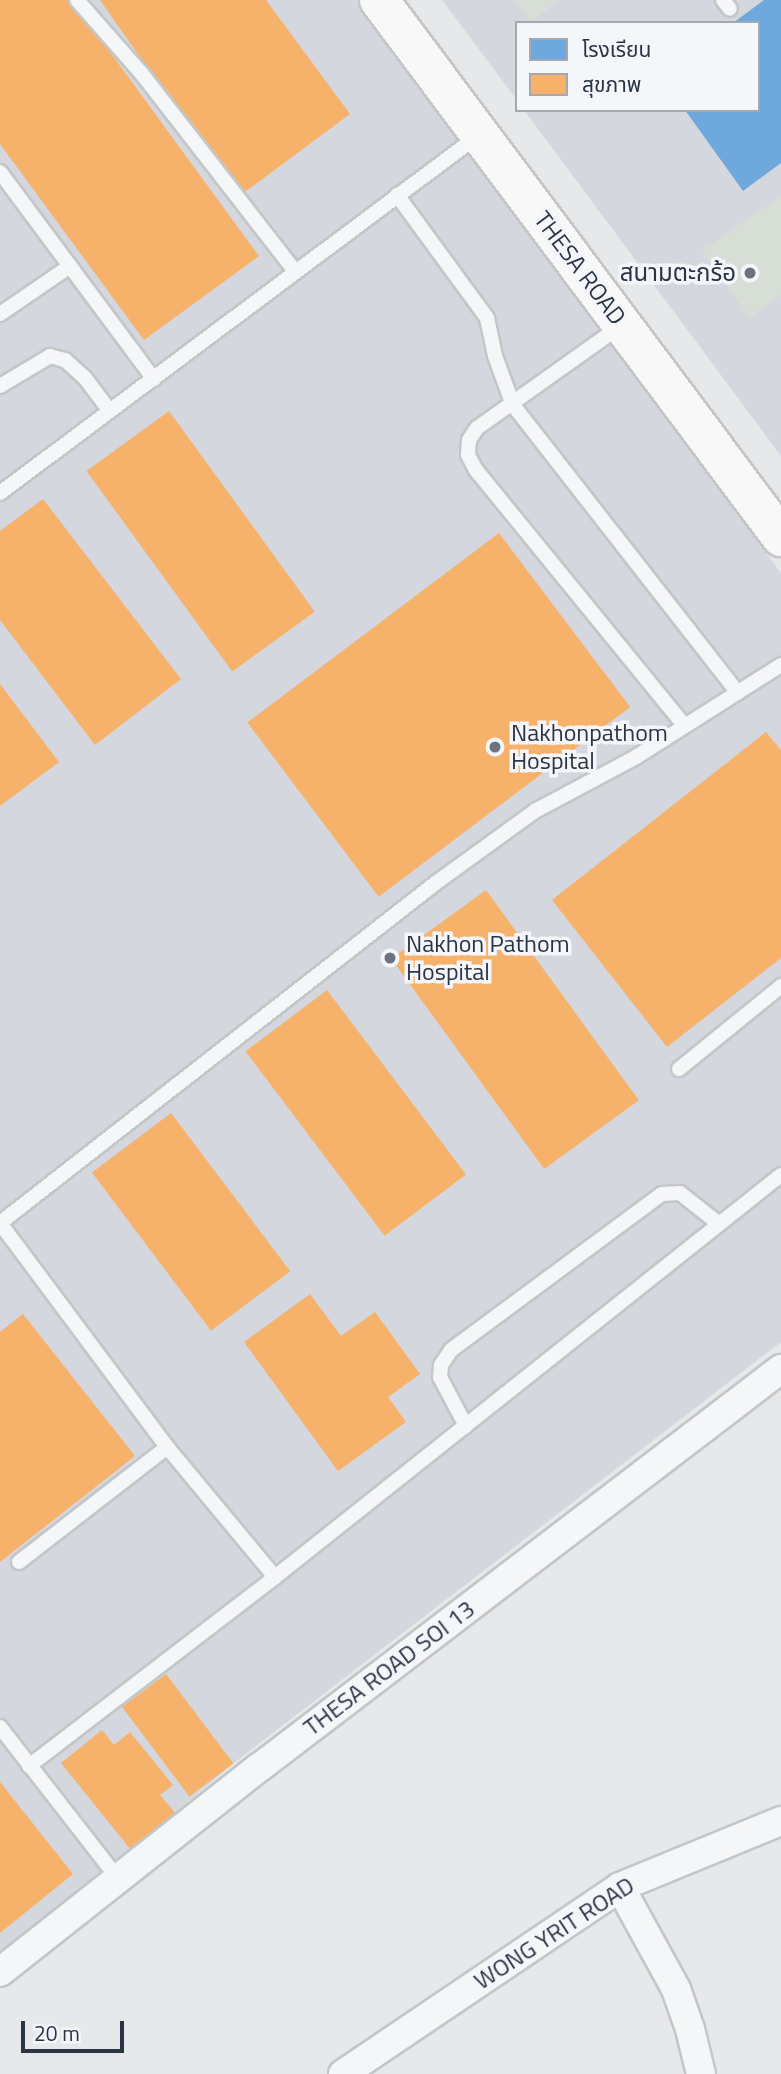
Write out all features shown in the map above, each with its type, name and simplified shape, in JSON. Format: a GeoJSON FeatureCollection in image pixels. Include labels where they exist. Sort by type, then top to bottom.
{"type":"FeatureCollection","features":[{"type":"Feature","properties":{"kind":"main road","name":"THESA ROAD"},"geometry":{"type":"LineString","coordinates":[[379,0],[781,537]]}},
{"type":"Feature","properties":{"kind":"street","name":"THESA ROAD SOI 13"},"geometry":{"type":"LineString","coordinates":[[0,1972],[260,1767],[781,1369]]}},
{"type":"Feature","properties":{"kind":"street","name":"WONG YRIT ROAD"},"geometry":{"type":"LineString","coordinates":[[343,2074],[620,1887],[781,1821]]}},
{"type":"Feature","properties":{"kind":"street"},"geometry":{"type":"LineString","coordinates":[[620,1887],[676,1989],[690,2029],[701,2074]]}},
{"type":"Feature","properties":{"kind":"lane"},"geometry":{"type":"LineString","coordinates":[[77,0],[142,74],[295,271]]}},
{"type":"Feature","properties":{"kind":"lane"},"geometry":{"type":"LineString","coordinates":[[0,493],[480,134]]}},
{"type":"Feature","properties":{"kind":"lane"},"geometry":{"type":"LineString","coordinates":[[0,172],[154,379]]}},
{"type":"Feature","properties":{"kind":"lane"},"geometry":{"type":"LineString","coordinates":[[397,195],[486,318],[495,356],[513,405],[738,693]]}},
{"type":"Feature","properties":{"kind":"lane"},"geometry":{"type":"LineString","coordinates":[[0,314],[70,266]]}},
{"type":"Feature","properties":{"kind":"lane"},"geometry":{"type":"LineString","coordinates":[[622,325],[477,428],[469,440],[468,455],[476,470],[685,726]]}},
{"type":"Feature","properties":{"kind":"lane"},"geometry":{"type":"LineString","coordinates":[[0,386],[50,356],[65,360],[85,378],[110,410]]}},
{"type":"Feature","properties":{"kind":"lane"},"geometry":{"type":"LineString","coordinates":[[275,1577],[167,1447],[0,1223],[437,882],[535,811],[636,757],[781,665]]}},
{"type":"Feature","properties":{"kind":"lane"},"geometry":{"type":"LineString","coordinates":[[679,1069],[781,986]]}},
{"type":"Feature","properties":{"kind":"lane"},"geometry":{"type":"LineString","coordinates":[[29,1766],[275,1577],[781,1175]]}},
{"type":"Feature","properties":{"kind":"lane"},"geometry":{"type":"LineString","coordinates":[[466,1426],[440,1377],[441,1364],[452,1350],[662,1194],[680,1193],[718,1223]]}},
{"type":"Feature","properties":{"kind":"lane"},"geometry":{"type":"LineString","coordinates":[[19,1562],[167,1447]]}},
{"type":"Feature","properties":{"kind":"lane"},"geometry":{"type":"LineString","coordinates":[[0,1727],[119,1880]]}},
{"type":"Feature","properties":{"kind":"shaded area","name":"Nakhon Pathom Hospital"},"geometry":{"type":"Polygon","coordinates":[[[0,0],[356,0],[781,573],[781,1342],[234,1763],[131,1850],[0,1953],[0,0]]]}},
{"type":"Feature","properties":{"kind":"shaded area"},"geometry":{"type":"Polygon","coordinates":[[[442,0],[781,0],[781,456],[525,112],[760,112],[760,21],[515,21],[515,97],[442,0]]]}},
{"type":"Feature","properties":{"kind":"shaded area"},"geometry":{"type":"Polygon","coordinates":[[[515,0],[560,0],[532,21],[515,0]]]}},
{"type":"Feature","properties":{"kind":"shaded area","name":"สนามตะกร้อ"},"geometry":{"type":"Polygon","coordinates":[[[781,196],[781,295],[750,318],[702,251],[781,196]]]}},
{"type":"Feature","properties":{"kind":"building: โรงเรียน"},"geometry":{"type":"Polygon","coordinates":[[[764,0],[781,0],[781,163],[743,191],[686,112],[760,112],[760,21],[736,21],[764,0]]]}},
{"type":"Feature","properties":{"kind":"building: สุขภาพ"},"geometry":{"type":"Polygon","coordinates":[[[0,0],[72,0],[259,256],[144,340],[0,144],[0,0]]]}},
{"type":"Feature","properties":{"kind":"building: สุขภาพ"},"geometry":{"type":"Polygon","coordinates":[[[100,0],[266,0],[350,114],[238,197],[100,0]]]}},
{"type":"Feature","properties":{"kind":"building: สุขภาพ"},"geometry":{"type":"Polygon","coordinates":[[[169,411],[315,612],[232,672],[86,471],[169,411]]]}},
{"type":"Feature","properties":{"kind":"building: สุขภาพ"},"geometry":{"type":"Polygon","coordinates":[[[43,499],[181,679],[95,745],[0,620],[0,531],[43,499]]]}},
{"type":"Feature","properties":{"kind":"building: สุขภาพ"},"geometry":{"type":"Polygon","coordinates":[[[499,533],[630,707],[379,897],[247,723],[499,533]]]}},
{"type":"Feature","properties":{"kind":"building: สุขภาพ"},"geometry":{"type":"Polygon","coordinates":[[[0,684],[59,762],[0,806],[0,684]]]}},
{"type":"Feature","properties":{"kind":"building: สุขภาพ"},"geometry":{"type":"Polygon","coordinates":[[[766,732],[781,750],[781,958],[667,1047],[552,900],[766,732]]]}},
{"type":"Feature","properties":{"kind":"building: สุขภาพ"},"geometry":{"type":"Polygon","coordinates":[[[486,890],[639,1100],[544,1169],[391,959],[486,890]]]}},
{"type":"Feature","properties":{"kind":"building: สุขภาพ"},"geometry":{"type":"Polygon","coordinates":[[[327,990],[466,1174],[385,1236],[246,1051],[327,990]]]}},
{"type":"Feature","properties":{"kind":"building: สุขภาพ"},"geometry":{"type":"Polygon","coordinates":[[[171,1113],[290,1271],[211,1331],[92,1173],[171,1113]]]}},
{"type":"Feature","properties":{"kind":"building: สุขภาพ"},"geometry":{"type":"Polygon","coordinates":[[[310,1294],[341,1336],[375,1312],[420,1374],[388,1397],[406,1422],[338,1471],[244,1342],[310,1294]]]}},
{"type":"Feature","properties":{"kind":"building: สุขภาพ"},"geometry":{"type":"Polygon","coordinates":[[[23,1314],[135,1456],[0,1562],[0,1332],[23,1314]]]}},
{"type":"Feature","properties":{"kind":"building: สุขภาพ"},"geometry":{"type":"Polygon","coordinates":[[[166,1674],[233,1763],[189,1797],[122,1707],[166,1674]]]}},
{"type":"Feature","properties":{"kind":"building: สุขภาพ"},"geometry":{"type":"Polygon","coordinates":[[[102,1730],[114,1745],[130,1732],[173,1785],[160,1795],[176,1814],[131,1850],[61,1763],[102,1730]]]}},
{"type":"Feature","properties":{"kind":"building: สุขภาพ"},"geometry":{"type":"Polygon","coordinates":[[[0,1782],[73,1874],[0,1933],[0,1782]]]}},
{"type":"Feature","properties":{"kind":"place","name":"สนามตะกร้อ"},"geometry":{"type":"Point","coordinates":[750,273]}},
{"type":"Feature","properties":{"kind":"place","name":"Nakhonpathom Hospital"},"geometry":{"type":"Point","coordinates":[495,747]}},
{"type":"Feature","properties":{"kind":"place","name":"Nakhon Pathom Hospital"},"geometry":{"type":"Point","coordinates":[390,958]}}]}
